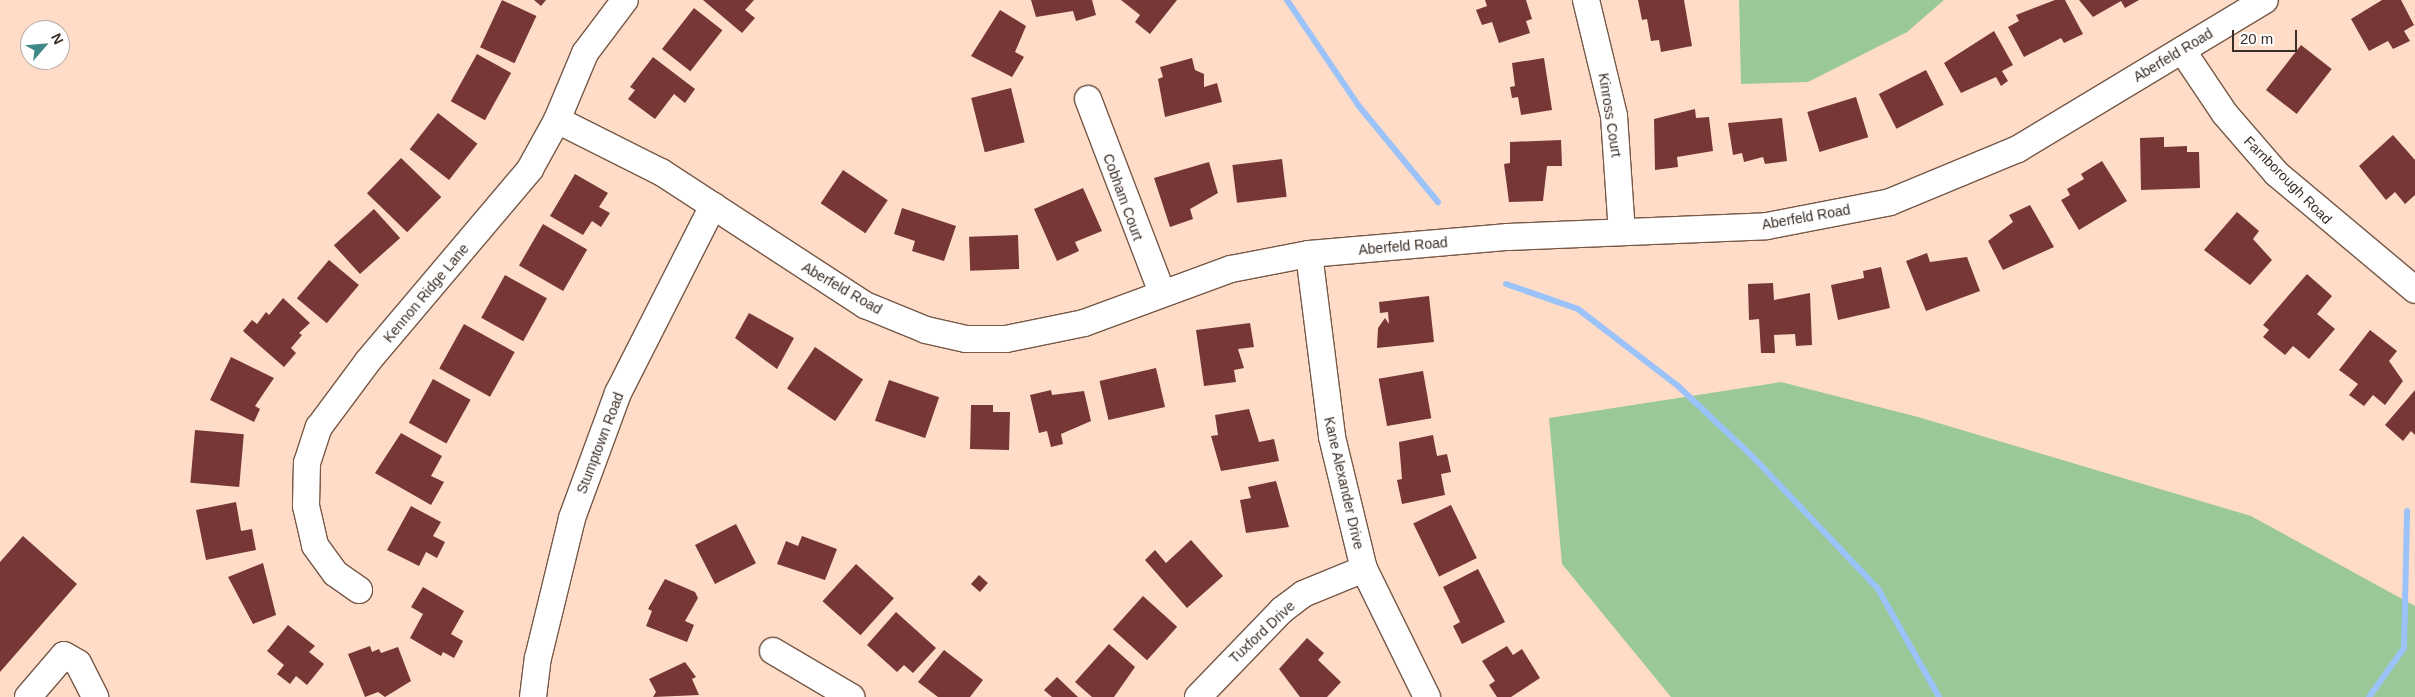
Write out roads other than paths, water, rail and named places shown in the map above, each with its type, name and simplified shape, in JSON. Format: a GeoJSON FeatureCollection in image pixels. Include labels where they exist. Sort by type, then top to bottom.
{"type":"FeatureCollection","features":[{"type":"Feature","properties":{"kind":"street","name":"Kennon Ridge Lane"},"geometry":{"type":"LineString","coordinates":[[359,590],[335,573],[316,545],[306,506],[307,463],[319,427],[368,361],[530,168],[557,120],[585,53],[625,0]]}},
{"type":"Feature","properties":{"kind":"street","name":"Kinross Court"},"geometry":{"type":"LineString","coordinates":[[1586,0],[1614,116],[1622,232]]}},
{"type":"Feature","properties":{"kind":"street","name":"Aberfeld Road"},"geometry":{"type":"LineString","coordinates":[[557,120],[620,148],[865,304],[926,330],[966,339],[1006,338],[1084,323],[1231,269],[1309,254],[1622,232],[1767,226],[1890,202],[2018,149],[2264,0]]}},
{"type":"Feature","properties":{"kind":"street","name":"Farnborough Road"},"geometry":{"type":"LineString","coordinates":[[2182,50],[2225,114],[2277,174],[2415,290]]}},
{"type":"Feature","properties":{"kind":"street","name":"Cobham Court"},"geometry":{"type":"LineString","coordinates":[[1088,99],[1162,293]]}},
{"type":"Feature","properties":{"kind":"street","name":"Stumptown Road"},"geometry":{"type":"LineString","coordinates":[[533,697],[538,658],[575,509],[618,392],[713,206]]}},
{"type":"Feature","properties":{"kind":"street","name":"Kane Alexander Drive"},"geometry":{"type":"LineString","coordinates":[[1309,254],[1332,437],[1364,569],[1427,697]]}},
{"type":"Feature","properties":{"kind":"street","name":"Tuxford Drive"},"geometry":{"type":"LineString","coordinates":[[1198,697],[1282,610],[1303,594],[1364,569]]}},
{"type":"Feature","properties":{"kind":"street"},"geometry":{"type":"LineString","coordinates":[[773,651],[851,697]]}},
{"type":"Feature","properties":{"kind":"street"},"geometry":{"type":"LineString","coordinates":[[28,697],[64,654],[78,663],[95,697]]}},
{"type":"Feature","properties":{"kind":"waterway"},"geometry":{"type":"LineString","coordinates":[[1287,0],[1358,105],[1438,202]]}},
{"type":"Feature","properties":{"kind":"waterway"},"geometry":{"type":"LineString","coordinates":[[1506,284],[1578,309],[1678,386],[1752,456],[1878,589],[1939,697]]}},
{"type":"Feature","properties":{"kind":"waterway"},"geometry":{"type":"LineString","coordinates":[[2369,697],[2404,648],[2407,511]]}}]}
